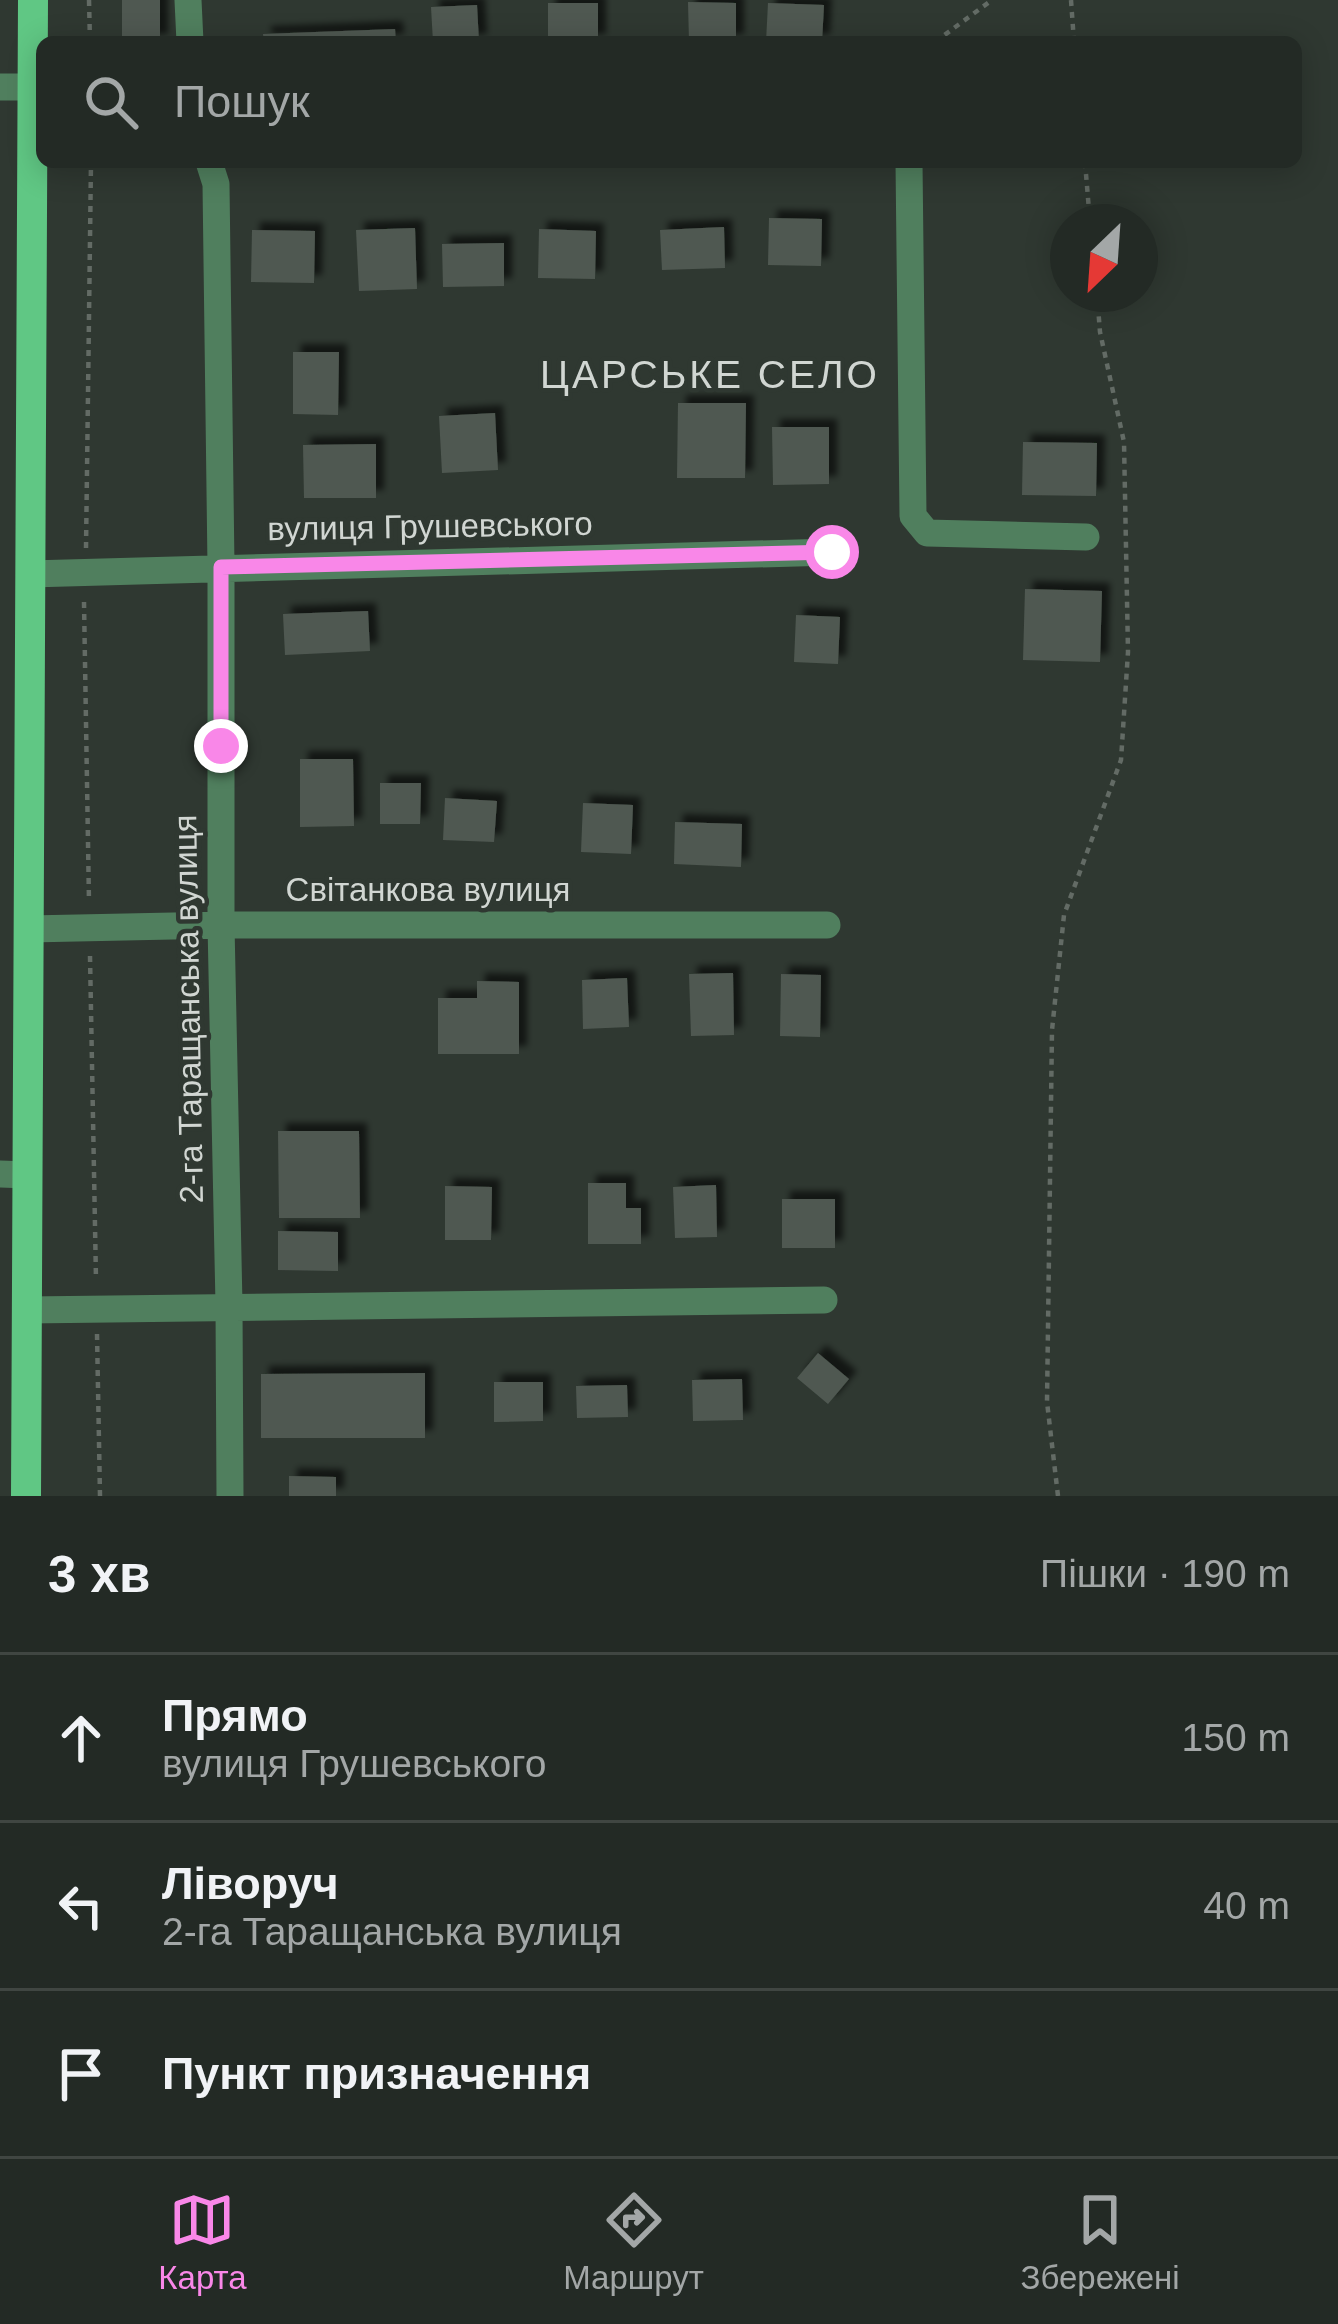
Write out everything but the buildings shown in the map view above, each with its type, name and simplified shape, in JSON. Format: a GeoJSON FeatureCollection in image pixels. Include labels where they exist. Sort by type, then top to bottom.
{"type":"FeatureCollection","features":[{"type":"Feature","properties":{"kind":"main road"},"geometry":{"type":"LineString","coordinates":[[33,0],[36,142]]}},
{"type":"Feature","properties":{"kind":"main road"},"geometry":{"type":"LineString","coordinates":[[26,1496],[27,1310],[14,1174],[29,929],[37,168]]}},
{"type":"Feature","properties":{"kind":"street"},"geometry":{"type":"LineString","coordinates":[[188,0],[190,36]]}},
{"type":"Feature","properties":{"kind":"street"},"geometry":{"type":"LineString","coordinates":[[0,87],[33,87]]}},
{"type":"Feature","properties":{"kind":"street","name":"2-га Таращанська вулиця"},"geometry":{"type":"LineString","coordinates":[[211,168],[215,184],[221,567],[220,925],[230,1496]]}},
{"type":"Feature","properties":{"kind":"street"},"geometry":{"type":"LineString","coordinates":[[909,168],[913,516],[927,533],[1086,537]]}},
{"type":"Feature","properties":{"kind":"street","name":"вулиця Грушевського"},"geometry":{"type":"LineString","coordinates":[[31,574],[832,552]]}},
{"type":"Feature","properties":{"kind":"street","name":"Світанкова вулиця"},"geometry":{"type":"LineString","coordinates":[[29,929],[827,925]]}},
{"type":"Feature","properties":{"kind":"street"},"geometry":{"type":"LineString","coordinates":[[27,1310],[824,1300]]}},
{"type":"Feature","properties":{"kind":"path"},"geometry":{"type":"LineString","coordinates":[[89,0],[90,36]]}},
{"type":"Feature","properties":{"kind":"path"},"geometry":{"type":"LineString","coordinates":[[943,36],[992,0]]}},
{"type":"Feature","properties":{"kind":"path"},"geometry":{"type":"LineString","coordinates":[[1071,0],[1074,36]]}},
{"type":"Feature","properties":{"kind":"path"},"geometry":{"type":"LineString","coordinates":[[91,168],[83,634],[100,1496]]}},
{"type":"Feature","properties":{"kind":"path"},"geometry":{"type":"LineString","coordinates":[[1086,168],[1088,204]]}},
{"type":"Feature","properties":{"kind":"path"},"geometry":{"type":"LineString","coordinates":[[1058,1496],[1047,1402],[1052,1030],[1064,915],[1121,760],[1128,652],[1124,442],[1098,312]]}},
{"type":"Feature","properties":{"kind":"district","name":"ЦАРСЬКЕ СЕЛО"},"geometry":{"type":"Point","coordinates":[710,374]}},
{"type":"Feature","properties":{"kind":"route"},"geometry":{"type":"LineString","coordinates":[[221,746],[221,567],[832,552]]}}]}
